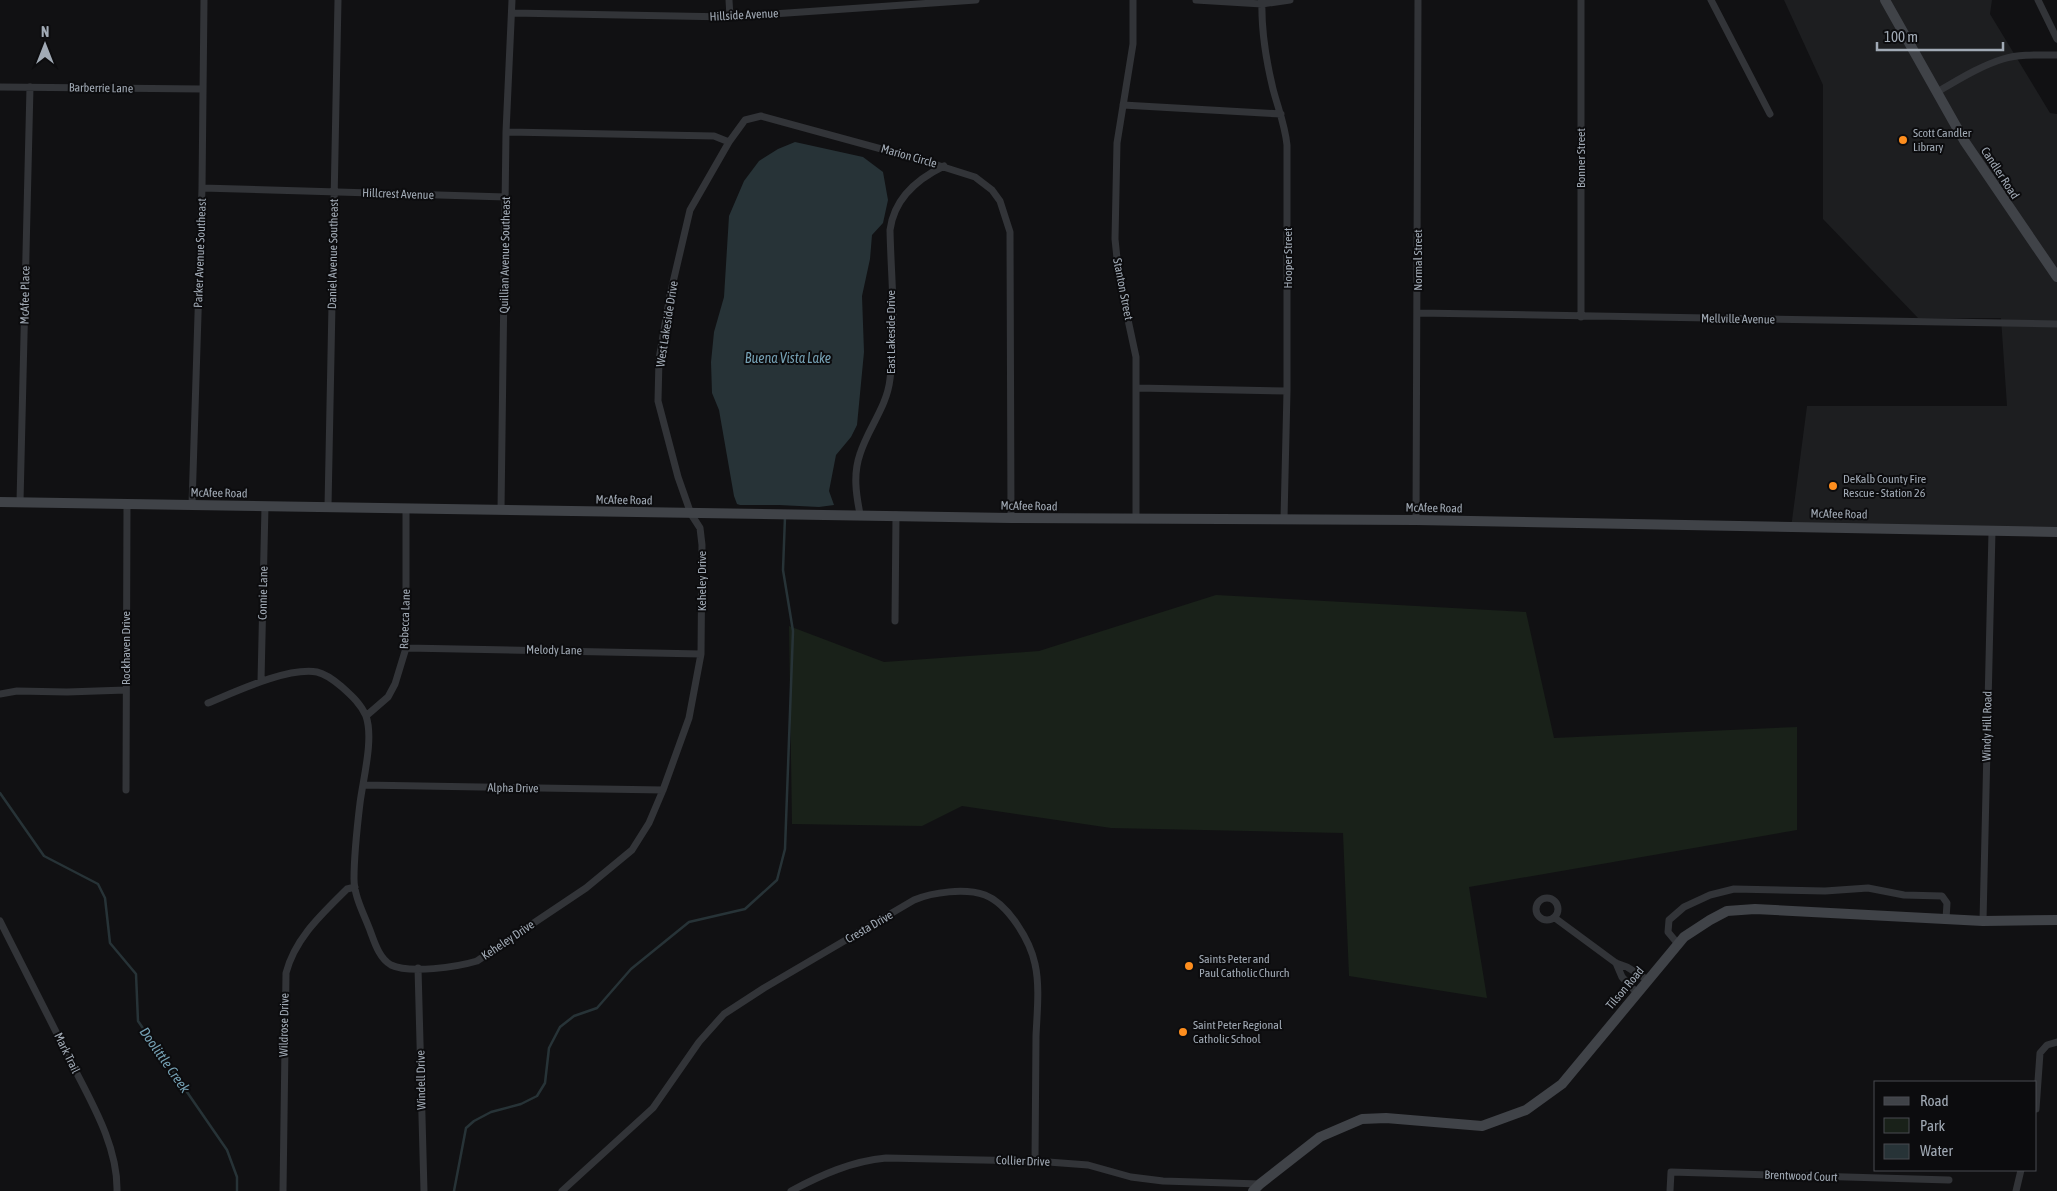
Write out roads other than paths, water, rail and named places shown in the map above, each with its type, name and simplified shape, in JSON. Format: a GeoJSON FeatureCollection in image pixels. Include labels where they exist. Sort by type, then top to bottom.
{"type":"FeatureCollection","features":[{"type":"Feature","properties":{"kind":"street","name":"Parker Avenue Southeast"},"geometry":{"type":"LineString","coordinates":[[192,505],[202,188],[204,0]]}},
{"type":"Feature","properties":{"kind":"street","name":"Daniel Avenue Southeast"},"geometry":{"type":"LineString","coordinates":[[328,508],[338,0]]}},
{"type":"Feature","properties":{"kind":"street","name":"Quillian Avenue Southeast"},"geometry":{"type":"LineString","coordinates":[[501,510],[506,132],[512,0]]}},
{"type":"Feature","properties":{"kind":"street"},"geometry":{"type":"LineString","coordinates":[[730,0],[730,17]]}},
{"type":"Feature","properties":{"kind":"street","name":"Hillside Avenue"},"geometry":{"type":"LineString","coordinates":[[512,13],[730,17],[864,3],[976,0]]}},
{"type":"Feature","properties":{"kind":"street","name":"Stanton Street"},"geometry":{"type":"LineString","coordinates":[[1132,0],[1133,44],[1117,143],[1115,238],[1119,278],[1136,357],[1136,519]]}},
{"type":"Feature","properties":{"kind":"street"},"geometry":{"type":"LineString","coordinates":[[1196,0],[1262,2],[1290,0]]}},
{"type":"Feature","properties":{"kind":"street","name":"Normal Street"},"geometry":{"type":"LineString","coordinates":[[1416,520],[1418,0]]}},
{"type":"Feature","properties":{"kind":"street","name":"Bonner Street"},"geometry":{"type":"LineString","coordinates":[[1581,317],[1582,0]]}},
{"type":"Feature","properties":{"kind":"street"},"geometry":{"type":"LineString","coordinates":[[1711,0],[1770,114]]}},
{"type":"Feature","properties":{"kind":"street","name":"Candler Road"},"geometry":{"type":"LineString","coordinates":[[1885,0],[1965,142],[2057,277]]}},
{"type":"Feature","properties":{"kind":"street"},"geometry":{"type":"LineString","coordinates":[[2038,0],[2057,39]]}},
{"type":"Feature","properties":{"kind":"street","name":"Hooper Street"},"geometry":{"type":"LineString","coordinates":[[1262,2],[1266,56],[1285,128],[1288,167],[1287,391],[1284,519]]}},
{"type":"Feature","properties":{"kind":"street"},"geometry":{"type":"LineString","coordinates":[[1937,92],[1960,78],[2003,59],[2024,55],[2057,55]]}},
{"type":"Feature","properties":{"kind":"street","name":"Barberrie Lane"},"geometry":{"type":"LineString","coordinates":[[0,87],[202,89]]}},
{"type":"Feature","properties":{"kind":"street","name":"McAfee Place"},"geometry":{"type":"LineString","coordinates":[[20,502],[30,87]]}},
{"type":"Feature","properties":{"kind":"street"},"geometry":{"type":"LineString","coordinates":[[1123,105],[1281,114]]}},
{"type":"Feature","properties":{"kind":"street","name":"Marion Circle"},"geometry":{"type":"LineString","coordinates":[[729,142],[745,120],[762,116],[944,166],[975,177],[992,190],[1004,211],[1010,232],[1011,518]]}},
{"type":"Feature","properties":{"kind":"street"},"geometry":{"type":"LineString","coordinates":[[506,132],[714,136],[729,142]]}},
{"type":"Feature","properties":{"kind":"street","name":"West Lakeside Drive"},"geometry":{"type":"LineString","coordinates":[[691,514],[678,477],[658,401],[659,359],[670,295],[690,210],[729,142]]}},
{"type":"Feature","properties":{"kind":"street","name":"East Lakeside Drive"},"geometry":{"type":"LineString","coordinates":[[860,514],[856,492],[860,452],[887,396],[893,354],[891,220],[895,208],[904,194],[933,171],[944,166]]}},
{"type":"Feature","properties":{"kind":"street","name":"Hillcrest Avenue"},"geometry":{"type":"LineString","coordinates":[[202,188],[506,197]]}},
{"type":"Feature","properties":{"kind":"street","name":"Mellville Avenue"},"geometry":{"type":"LineString","coordinates":[[1418,313],[2057,324]]}},
{"type":"Feature","properties":{"kind":"street"},"geometry":{"type":"LineString","coordinates":[[1137,388],[1287,391]]}},
{"type":"Feature","properties":{"kind":"street","name":"McAfee Road"},"geometry":{"type":"LineString","coordinates":[[0,502],[691,514],[1416,520],[2057,532]]}},
{"type":"Feature","properties":{"kind":"street","name":"Rockhaven Drive"},"geometry":{"type":"LineString","coordinates":[[126,790],[127,505]]}},
{"type":"Feature","properties":{"kind":"street","name":"Connie Lane"},"geometry":{"type":"LineString","coordinates":[[261,681],[266,506]]}},
{"type":"Feature","properties":{"kind":"street","name":"Rebecca Lane"},"geometry":{"type":"LineString","coordinates":[[366,716],[388,697],[395,684],[406,648],[406,510]]}},
{"type":"Feature","properties":{"kind":"street","name":"Keheley Drive"},"geometry":{"type":"LineString","coordinates":[[208,703],[261,681],[300,673],[316,672],[335,680],[357,700],[366,716],[368,742],[355,859],[355,887],[376,945],[391,965],[402,968],[447,968],[477,961],[586,888],[632,850],[649,823],[689,718],[701,654],[702,545],[700,528],[691,514]]}},
{"type":"Feature","properties":{"kind":"street"},"geometry":{"type":"LineString","coordinates":[[895,621],[896,515]]}},
{"type":"Feature","properties":{"kind":"street","name":"Windy Hill Road"},"geometry":{"type":"LineString","coordinates":[[1982,921],[1992,531]]}},
{"type":"Feature","properties":{"kind":"street","name":"Melody Lane"},"geometry":{"type":"LineString","coordinates":[[406,648],[701,654]]}},
{"type":"Feature","properties":{"kind":"street"},"geometry":{"type":"LineString","coordinates":[[0,694],[17,691],[126,690]]}},
{"type":"Feature","properties":{"kind":"street","name":"Alpha Drive"},"geometry":{"type":"LineString","coordinates":[[363,785],[663,790]]}},
{"type":"Feature","properties":{"kind":"street","name":"Wildrose Drive"},"geometry":{"type":"LineString","coordinates":[[283,1191],[286,973],[292,956],[312,923],[347,889],[355,887]]}},
{"type":"Feature","properties":{"kind":"street"},"geometry":{"type":"LineString","coordinates":[[1678,944],[1668,932],[1669,920],[1684,907],[1710,895],[1734,889],[1825,891],[1868,888],[1904,896],[1942,896],[1947,904],[1946,919]]}},
{"type":"Feature","properties":{"kind":"street","name":"Cresta Drive"},"geometry":{"type":"LineString","coordinates":[[562,1191],[653,1108],[699,1042],[724,1014],[764,988],[914,900],[926,896],[957,892],[977,893],[994,900],[1019,927],[1030,946],[1034,958],[1037,1012],[1035,1161]]}},
{"type":"Feature","properties":{"kind":"street","name":"Tilson Road"},"geometry":{"type":"LineString","coordinates":[[1256,1187],[1320,1137],[1362,1119],[1386,1118],[1482,1126],[1526,1110],[1562,1084],[1684,937],[1727,911],[1755,909],[1982,921],[2057,920]]}},
{"type":"Feature","properties":{"kind":"street"},"geometry":{"type":"LineString","coordinates":[[1555,918],[1616,963],[1648,980]]}},
{"type":"Feature","properties":{"kind":"street","name":"Mark Trail"},"geometry":{"type":"LineString","coordinates":[[0,921],[63,1044],[103,1130],[114,1160],[117,1191]]}},
{"type":"Feature","properties":{"kind":"street"},"geometry":{"type":"LineString","coordinates":[[1616,963],[1622,977],[1637,993]]}},
{"type":"Feature","properties":{"kind":"street","name":"Windell Drive"},"geometry":{"type":"LineString","coordinates":[[418,968],[424,1191]]}},
{"type":"Feature","properties":{"kind":"street"},"geometry":{"type":"LineString","coordinates":[[2037,1095],[2040,1053],[2047,1045],[2057,1042]]}},
{"type":"Feature","properties":{"kind":"street","name":"Collier Drive"},"geometry":{"type":"LineString","coordinates":[[791,1191],[827,1173],[871,1159],[917,1158],[1035,1161],[1088,1165],[1131,1177],[1256,1187]]}},
{"type":"Feature","properties":{"kind":"street"},"geometry":{"type":"LineString","coordinates":[[2016,1191],[2021,1171]]}},
{"type":"Feature","properties":{"kind":"street","name":"Brentwood Court"},"geometry":{"type":"LineString","coordinates":[[1670,1191],[1671,1172],[1949,1180]]}},
{"type":"Feature","properties":{"kind":"water","name":"Buena Vista Lake"},"geometry":{"type":"Polygon","coordinates":[[[795,142],[863,157],[883,172],[888,200],[883,223],[872,235],[870,259],[862,296],[864,352],[857,425],[851,437],[836,455],[829,491],[834,505],[819,507],[740,505],[737,504],[734,496],[719,410],[712,393],[711,362],[714,332],[724,297],[729,216],[744,181],[759,161],[778,149],[795,142]]]}},
{"type":"Feature","properties":{"kind":"waterway"},"geometry":{"type":"LineString","coordinates":[[454,1191],[466,1128],[474,1121],[491,1112],[521,1104],[537,1096],[545,1083],[549,1048],[560,1027],[574,1016],[597,1008],[631,969],[689,922],[745,909],[777,880],[785,849],[793,631],[783,570],[785,517]]}},
{"type":"Feature","properties":{"kind":"waterway","name":"Doolittle Creek"},"geometry":{"type":"LineString","coordinates":[[0,793],[44,856],[98,884],[105,898],[110,943],[136,974],[138,1021],[227,1150],[237,1177],[237,1191]]}},
{"type":"Feature","properties":{"kind":"place","name":"Scott Candler Library"},"geometry":{"type":"Point","coordinates":[1903,140]}},
{"type":"Feature","properties":{"kind":"place","name":"DeKalb County Fire Rescue - Station 26"},"geometry":{"type":"Point","coordinates":[1833,486]}},
{"type":"Feature","properties":{"kind":"place","name":"Saints Peter and Paul Catholic Church"},"geometry":{"type":"Point","coordinates":[1189,966]}},
{"type":"Feature","properties":{"kind":"place","name":"Saint Peter Regional Catholic School"},"geometry":{"type":"Point","coordinates":[1183,1032]}}]}
